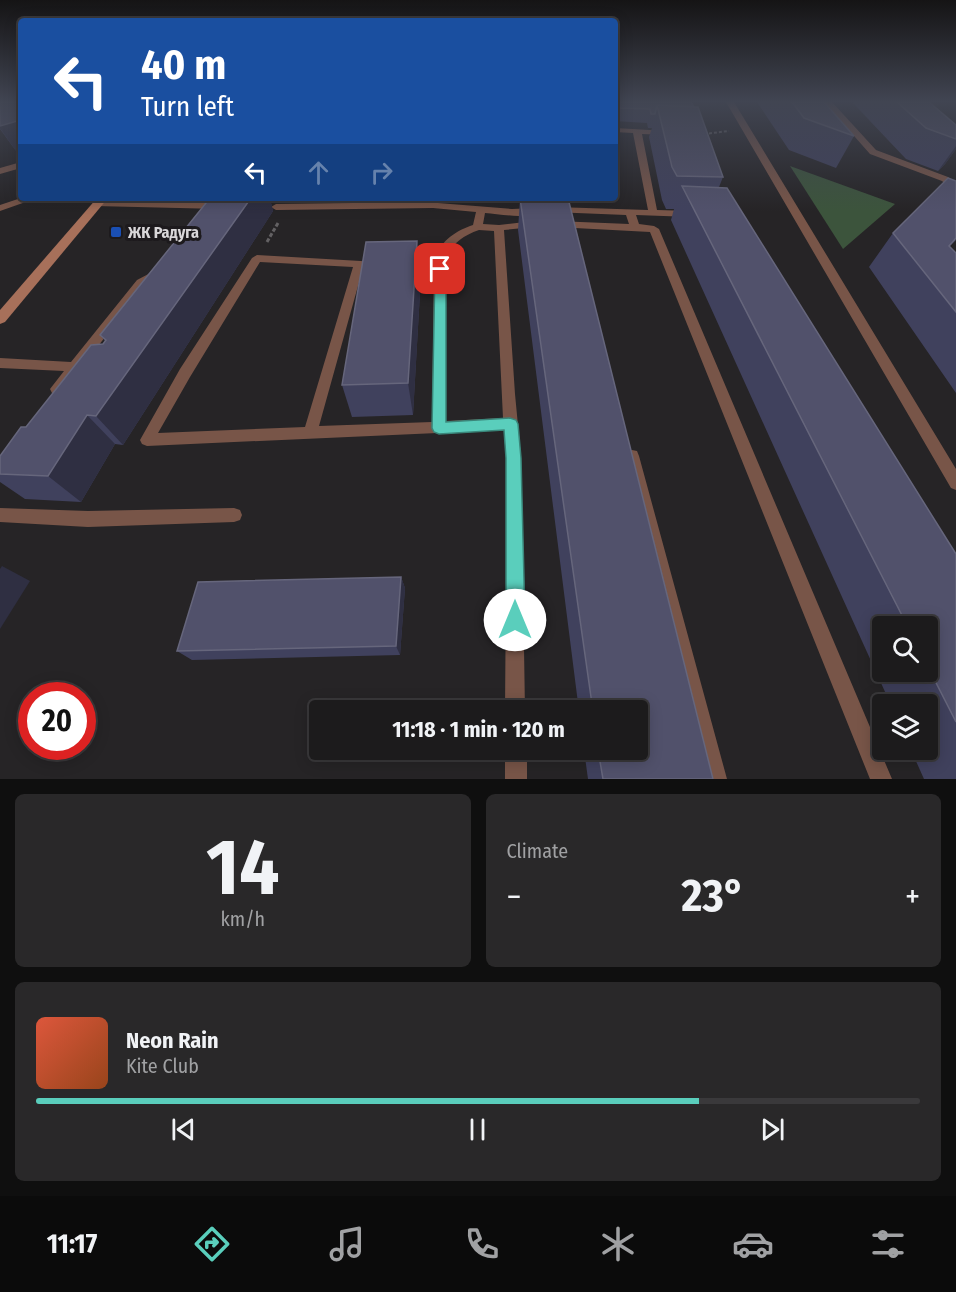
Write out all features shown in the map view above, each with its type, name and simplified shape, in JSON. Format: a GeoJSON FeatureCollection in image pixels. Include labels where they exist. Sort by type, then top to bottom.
{"type":"FeatureCollection","features":[{"type":"Feature","properties":{"kind":"main road"},"geometry":{"type":"LineString","coordinates":[[0,319],[100,201]]}},
{"type":"Feature","properties":{"kind":"street"},"geometry":{"type":"LineString","coordinates":[[0,208],[22,201]]}},
{"type":"Feature","properties":{"kind":"lane"},"geometry":{"type":"LineString","coordinates":[[639,138],[654,213]]}},
{"type":"Feature","properties":{"kind":"lane"},"geometry":{"type":"LineString","coordinates":[[752,138],[956,483]]}},
{"type":"Feature","properties":{"kind":"lane"},"geometry":{"type":"LineString","coordinates":[[861,138],[873,152],[945,178],[956,190]]}},
{"type":"Feature","properties":{"kind":"lane"},"geometry":{"type":"LineString","coordinates":[[0,171],[18,166]]}},
{"type":"Feature","properties":{"kind":"lane"},"geometry":{"type":"LineString","coordinates":[[100,201],[221,209]]}},
{"type":"Feature","properties":{"kind":"lane"},"geometry":{"type":"LineString","coordinates":[[478,227],[495,201]]}},
{"type":"Feature","properties":{"kind":"lane"},"geometry":{"type":"LineString","coordinates":[[574,223],[576,201]]}},
{"type":"Feature","properties":{"kind":"lane"},"geometry":{"type":"LineString","coordinates":[[276,207],[290,202],[434,202],[574,223],[654,229],[881,779]]}},
{"type":"Feature","properties":{"kind":"lane"},"geometry":{"type":"LineString","coordinates":[[630,211],[635,227]]}},
{"type":"Feature","properties":{"kind":"lane"},"geometry":{"type":"LineString","coordinates":[[439,428],[440,269],[443,249],[464,231],[478,227],[499,228],[514,225],[574,223],[630,211],[707,215]]}},
{"type":"Feature","properties":{"kind":"lane"},"geometry":{"type":"LineString","coordinates":[[499,228],[514,469],[515,700]]}},
{"type":"Feature","properties":{"kind":"lane"},"geometry":{"type":"LineString","coordinates":[[440,269],[257,258],[147,440],[510,424]]}},
{"type":"Feature","properties":{"kind":"lane"},"geometry":{"type":"LineString","coordinates":[[310,434],[359,264]]}},
{"type":"Feature","properties":{"kind":"lane"},"geometry":{"type":"LineString","coordinates":[[47,402],[141,283],[167,267]]}},
{"type":"Feature","properties":{"kind":"lane"},"geometry":{"type":"LineString","coordinates":[[0,363],[96,368]]}},
{"type":"Feature","properties":{"kind":"lane"},"geometry":{"type":"LineString","coordinates":[[170,372],[185,374]]}},
{"type":"Feature","properties":{"kind":"lane"},"geometry":{"type":"LineString","coordinates":[[629,444],[716,779]]}},
{"type":"Feature","properties":{"kind":"lane"},"geometry":{"type":"LineString","coordinates":[[0,515],[88,519],[234,515]]}},
{"type":"Feature","properties":{"kind":"lane"},"geometry":{"type":"LineString","coordinates":[[516,760],[516,779]]}},
{"type":"Feature","properties":{"kind":"path"},"geometry":{"type":"LineString","coordinates":[[257,258],[290,202]]}},
{"type":"Feature","properties":{"kind":"green space"},"geometry":{"type":"Polygon","coordinates":[[[790,166],[895,204],[843,249],[790,166]]]}},
{"type":"Feature","properties":{"kind":"building"},"geometry":{"type":"Polygon","coordinates":[[[665,138],[709,138],[723,177],[677,176],[672,167],[665,138]]]}},
{"type":"Feature","properties":{"kind":"building"},"geometry":{"type":"Polygon","coordinates":[[[948,178],[956,181],[956,238],[949,246],[956,253],[956,312],[893,233],[948,178]]]}},
{"type":"Feature","properties":{"kind":"building"},"geometry":{"type":"Polygon","coordinates":[[[682,186],[727,188],[956,554],[956,722],[936,682],[938,682],[938,616],[902,616],[682,186]]]}},
{"type":"Feature","properties":{"kind":"building"},"geometry":{"type":"Polygon","coordinates":[[[208,201],[249,201],[96,416],[87,415],[48,476],[0,474],[0,456],[21,427],[26,427],[91,345],[103,344],[106,340],[100,335],[208,201]]]}},
{"type":"Feature","properties":{"kind":"building"},"geometry":{"type":"Polygon","coordinates":[[[520,201],[569,201],[713,779],[603,779],[600,760],[648,760],[648,700],[591,700],[520,201]]]}},
{"type":"Feature","properties":{"kind":"building"},"geometry":{"type":"Polygon","coordinates":[[[417,241],[408,383],[342,385],[366,242],[417,241]]]}},
{"type":"Feature","properties":{"kind":"building"},"geometry":{"type":"Polygon","coordinates":[[[401,577],[396,646],[177,651],[198,582],[401,577]]]}},
{"type":"Feature","properties":{"kind":"place","name":"ЖК Радуга"},"geometry":{"type":"Point","coordinates":[116,232]}},
{"type":"Feature","properties":{"kind":"route"},"geometry":{"type":"LineString","coordinates":[[440,269],[439,428],[510,424],[514,458],[515,620]]}}]}
